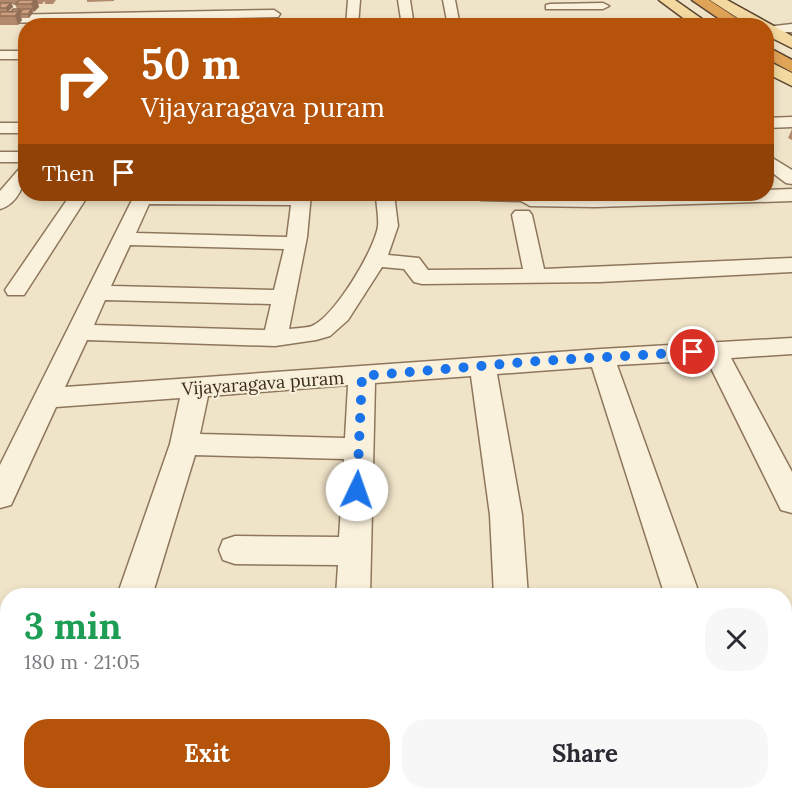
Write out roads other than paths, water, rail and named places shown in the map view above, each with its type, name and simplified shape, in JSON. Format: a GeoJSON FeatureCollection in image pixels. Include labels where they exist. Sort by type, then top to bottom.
{"type":"FeatureCollection","features":[{"type":"Feature","properties":{"kind":"highway"},"geometry":{"type":"LineString","coordinates":[[685,0],[713,18]]}},
{"type":"Feature","properties":{"kind":"highway"},"geometry":{"type":"LineString","coordinates":[[699,0],[728,18]]}},
{"type":"Feature","properties":{"kind":"highway"},"geometry":{"type":"LineString","coordinates":[[774,39],[792,56]]}},
{"type":"Feature","properties":{"kind":"highway"},"geometry":{"type":"LineString","coordinates":[[774,56],[792,67]]}},
{"type":"Feature","properties":{"kind":"main road"},"geometry":{"type":"LineString","coordinates":[[666,0],[693,18]]}},
{"type":"Feature","properties":{"kind":"main road"},"geometry":{"type":"LineString","coordinates":[[717,0],[745,18]]}},
{"type":"Feature","properties":{"kind":"main road"},"geometry":{"type":"LineString","coordinates":[[774,35],[792,43]]}},
{"type":"Feature","properties":{"kind":"main road"},"geometry":{"type":"LineString","coordinates":[[774,70],[792,81]]}},
{"type":"Feature","properties":{"kind":"street"},"geometry":{"type":"LineString","coordinates":[[272,18],[278,6],[276,0]]}},
{"type":"Feature","properties":{"kind":"street"},"geometry":{"type":"LineString","coordinates":[[353,18],[354,0]]}},
{"type":"Feature","properties":{"kind":"street"},"geometry":{"type":"LineString","coordinates":[[404,0],[407,18]]}},
{"type":"Feature","properties":{"kind":"street"},"geometry":{"type":"LineString","coordinates":[[449,0],[452,18]]}},
{"type":"Feature","properties":{"kind":"street"},"geometry":{"type":"LineString","coordinates":[[550,7],[603,6],[597,0]]}},
{"type":"Feature","properties":{"kind":"street"},"geometry":{"type":"LineString","coordinates":[[182,18],[274,14]]}},
{"type":"Feature","properties":{"kind":"street"},"geometry":{"type":"LineString","coordinates":[[0,20],[18,21]]}},
{"type":"Feature","properties":{"kind":"street"},"geometry":{"type":"LineString","coordinates":[[774,30],[792,28]]}},
{"type":"Feature","properties":{"kind":"street"},"geometry":{"type":"LineString","coordinates":[[0,55],[18,55]]}},
{"type":"Feature","properties":{"kind":"street"},"geometry":{"type":"LineString","coordinates":[[774,123],[792,122]]}},
{"type":"Feature","properties":{"kind":"street"},"geometry":{"type":"LineString","coordinates":[[0,128],[18,128]]}},
{"type":"Feature","properties":{"kind":"street"},"geometry":{"type":"LineString","coordinates":[[0,157],[18,157]]}},
{"type":"Feature","properties":{"kind":"street"},"geometry":{"type":"LineString","coordinates":[[774,165],[792,180]]}},
{"type":"Feature","properties":{"kind":"street"},"geometry":{"type":"LineString","coordinates":[[0,203],[18,182]]}},
{"type":"Feature","properties":{"kind":"street"},"geometry":{"type":"LineString","coordinates":[[774,195],[792,195]]}},
{"type":"Feature","properties":{"kind":"street"},"geometry":{"type":"LineString","coordinates":[[16,290],[75,201]]}},
{"type":"Feature","properties":{"kind":"street"},"geometry":{"type":"LineString","coordinates":[[4,480],[47,398],[141,201]]}},
{"type":"Feature","properties":{"kind":"street"},"geometry":{"type":"LineString","coordinates":[[275,338],[301,201]]}},
{"type":"Feature","properties":{"kind":"street"},"geometry":{"type":"LineString","coordinates":[[79,332],[275,338],[322,331],[339,319],[354,298],[382,246],[388,227],[386,201]]}},
{"type":"Feature","properties":{"kind":"street"},"geometry":{"type":"LineString","coordinates":[[527,202],[535,276]]}},
{"type":"Feature","properties":{"kind":"street"},"geometry":{"type":"LineString","coordinates":[[123,239],[295,243]]}},
{"type":"Feature","properties":{"kind":"street"},"geometry":{"type":"LineString","coordinates":[[374,260],[411,263],[422,277],[600,275],[792,265]]}},
{"type":"Feature","properties":{"kind":"street"},"geometry":{"type":"LineString","coordinates":[[97,293],[283,297]]}},
{"type":"Feature","properties":{"kind":"street","name":"Vijayaragava puram"},"geometry":{"type":"LineString","coordinates":[[47,398],[196,387],[247,386],[602,357],[792,346]]}},
{"type":"Feature","properties":{"kind":"street"},"geometry":{"type":"LineString","coordinates":[[716,351],[792,501]]}},
{"type":"Feature","properties":{"kind":"street"},"geometry":{"type":"LineString","coordinates":[[602,357],[680,588]]}},
{"type":"Feature","properties":{"kind":"street"},"geometry":{"type":"LineString","coordinates":[[483,368],[506,515],[511,588]]}},
{"type":"Feature","properties":{"kind":"street"},"geometry":{"type":"LineString","coordinates":[[353,588],[362,376]]}},
{"type":"Feature","properties":{"kind":"street"},"geometry":{"type":"LineString","coordinates":[[137,588],[184,444],[196,387]]}},
{"type":"Feature","properties":{"kind":"street"},"geometry":{"type":"LineString","coordinates":[[184,444],[359,449]]}},
{"type":"Feature","properties":{"kind":"street"},"geometry":{"type":"LineString","coordinates":[[235,550],[355,551]]}}]}
